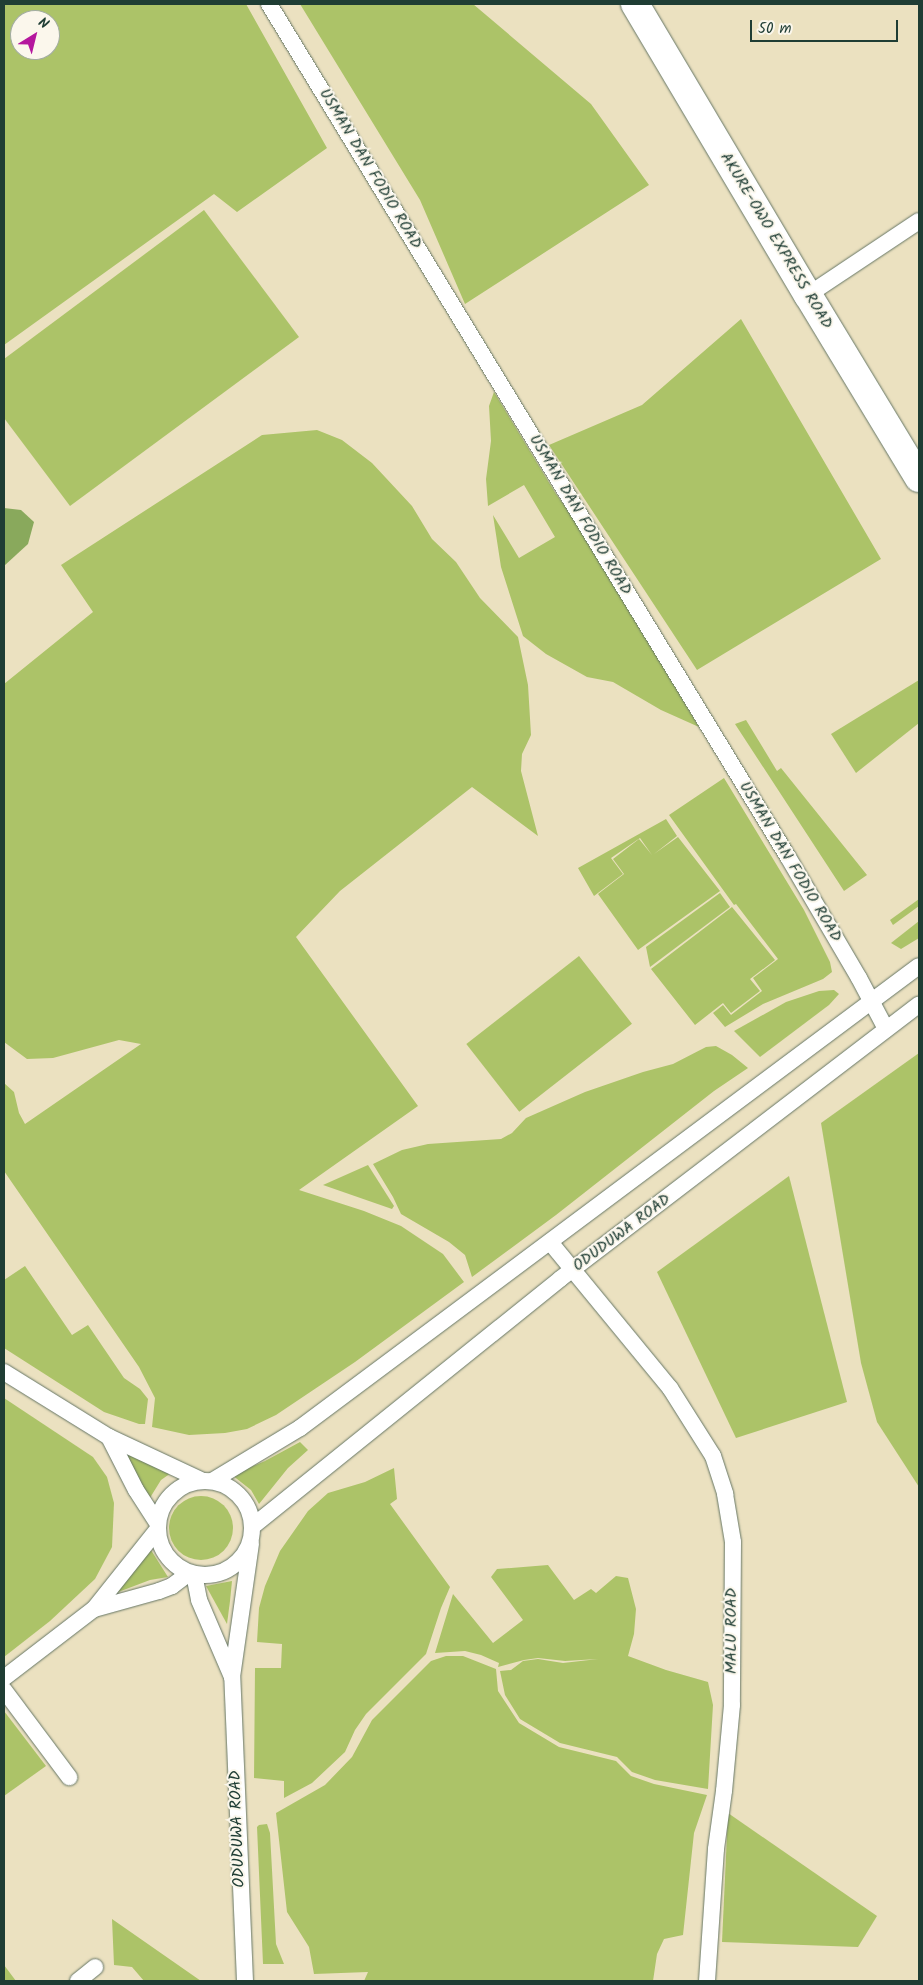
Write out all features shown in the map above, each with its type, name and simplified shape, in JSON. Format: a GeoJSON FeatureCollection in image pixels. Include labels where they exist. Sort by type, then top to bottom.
{"type":"FeatureCollection","features":[{"type":"Feature","properties":{"kind":"highway","name":"AKURE-OWO EXPRESS ROAD"},"geometry":{"type":"LineString","coordinates":[[636,4],[919,478]]}},
{"type":"Feature","properties":{"kind":"street","name":"USMAN DAN FODIO ROAD"},"geometry":{"type":"LineString","coordinates":[[269,4],[788,857],[886,1030]]}},
{"type":"Feature","properties":{"kind":"street"},"geometry":{"type":"LineString","coordinates":[[808,295],[919,222]]}},
{"type":"Feature","properties":{"kind":"street"},"geometry":{"type":"LineString","coordinates":[[4,1678],[94,1609],[158,1527],[162,1508],[171,1494],[185,1484],[207,1480],[300,1428],[919,966]]}},
{"type":"Feature","properties":{"kind":"street","name":"ODUDUWA ROAD"},"geometry":{"type":"LineString","coordinates":[[253,1526],[572,1270],[919,1005]]}},
{"type":"Feature","properties":{"kind":"street","name":"MALU ROAD"},"geometry":{"type":"LineString","coordinates":[[550,1242],[670,1388],[713,1456],[725,1494],[732,1542],[732,1705],[716,1850],[707,1981]]}},
{"type":"Feature","properties":{"kind":"street"},"geometry":{"type":"LineString","coordinates":[[4,1372],[109,1437],[207,1480],[228,1486],[241,1496],[250,1510],[253,1526],[232,1677]]}},
{"type":"Feature","properties":{"kind":"street"},"geometry":{"type":"LineString","coordinates":[[109,1437],[136,1490],[158,1527],[162,1549],[174,1564],[191,1573],[212,1575],[228,1570],[242,1558],[251,1543]]}},
{"type":"Feature","properties":{"kind":"street"},"geometry":{"type":"LineString","coordinates":[[94,1609],[159,1591],[172,1586],[191,1573]]}},
{"type":"Feature","properties":{"kind":"street"},"geometry":{"type":"LineString","coordinates":[[191,1573],[199,1600],[232,1677]]}},
{"type":"Feature","properties":{"kind":"street","name":"ODUDUWA ROAD"},"geometry":{"type":"LineString","coordinates":[[232,1677],[245,1981]]}},
{"type":"Feature","properties":{"kind":"street"},"geometry":{"type":"LineString","coordinates":[[4,1690],[68,1778]]}},
{"type":"Feature","properties":{"kind":"street"},"geometry":{"type":"LineString","coordinates":[[78,1981],[95,1967]]}},
{"type":"Feature","properties":{"kind":"green space"},"geometry":{"type":"Polygon","coordinates":[[[4,4],[246,4],[327,148],[237,212],[214,194],[4,345],[4,4]]]}},
{"type":"Feature","properties":{"kind":"green space"},"geometry":{"type":"Polygon","coordinates":[[[300,4],[473,4],[591,104],[649,185],[465,304],[420,200],[300,4]]]}},
{"type":"Feature","properties":{"kind":"green space"},"geometry":{"type":"Polygon","coordinates":[[[204,210],[299,337],[70,506],[4,418],[4,359],[204,210]]]}},
{"type":"Feature","properties":{"kind":"green space"},"geometry":{"type":"Polygon","coordinates":[[[741,319],[881,559],[697,670],[549,445],[642,405],[741,319]]]}},
{"type":"Feature","properties":{"kind":"green space"},"geometry":{"type":"Polygon","coordinates":[[[494,392],[556,494],[587,536],[699,727],[661,710],[613,682],[587,677],[546,654],[523,636],[501,567],[493,515],[519,558],[555,537],[524,485],[488,506],[486,479],[491,441],[489,406],[494,392]]]}},
{"type":"Feature","properties":{"kind":"green space"},"geometry":{"type":"Polygon","coordinates":[[[317,430],[342,440],[372,463],[412,506],[432,539],[456,562],[480,598],[518,637],[528,685],[531,735],[522,754],[521,771],[538,836],[472,787],[340,891],[296,937],[418,1106],[299,1190],[364,1211],[401,1226],[443,1254],[464,1282],[355,1362],[276,1415],[247,1429],[225,1433],[189,1435],[152,1427],[155,1398],[139,1367],[4,1171],[4,1083],[14,1092],[19,1113],[25,1124],[141,1044],[119,1040],[53,1058],[27,1059],[4,1042],[4,684],[93,612],[61,565],[262,435],[317,430]]]}},
{"type":"Feature","properties":{"kind":"green space"},"geometry":{"type":"Polygon","coordinates":[[[4,508],[21,510],[34,522],[28,544],[4,566],[4,508]]]}},
{"type":"Feature","properties":{"kind":"green space"},"geometry":{"type":"Polygon","coordinates":[[[919,680],[919,723],[856,773],[831,734],[919,680]]]}},
{"type":"Feature","properties":{"kind":"green space"},"geometry":{"type":"Polygon","coordinates":[[[746,720],[777,771],[781,768],[867,875],[844,891],[735,724],[746,720]]]}},
{"type":"Feature","properties":{"kind":"green space"},"geometry":{"type":"Polygon","coordinates":[[[724,778],[804,910],[830,962],[832,972],[823,979],[763,1004],[725,1027],[713,1013],[723,1005],[731,1015],[762,991],[753,978],[778,959],[736,904],[734,905],[669,815],[724,778]]]}},
{"type":"Feature","properties":{"kind":"green space"},"geometry":{"type":"Polygon","coordinates":[[[666,819],[677,836],[654,854],[678,837],[720,891],[638,950],[598,894],[624,874],[613,859],[639,839],[652,855],[640,838],[611,858],[623,874],[594,896],[578,868],[666,819]]]}},
{"type":"Feature","properties":{"kind":"green space"},"geometry":{"type":"Polygon","coordinates":[[[720,893],[730,907],[650,967],[646,947],[720,893]]]}},
{"type":"Feature","properties":{"kind":"green space"},"geometry":{"type":"Polygon","coordinates":[[[919,899],[919,906],[893,925],[890,920],[919,899]]]}},
{"type":"Feature","properties":{"kind":"green space"},"geometry":{"type":"Polygon","coordinates":[[[732,907],[775,960],[750,979],[760,991],[731,1013],[723,1003],[695,1025],[651,969],[732,907]]]}},
{"type":"Feature","properties":{"kind":"green space"},"geometry":{"type":"Polygon","coordinates":[[[919,921],[919,938],[901,949],[891,943],[919,921]]]}},
{"type":"Feature","properties":{"kind":"green space"},"geometry":{"type":"Polygon","coordinates":[[[579,956],[632,1024],[519,1112],[466,1044],[579,956]]]}},
{"type":"Feature","properties":{"kind":"green space"},"geometry":{"type":"Polygon","coordinates":[[[834,990],[839,994],[829,1005],[760,1057],[734,1031],[786,1002],[819,991],[834,990]]]}},
{"type":"Feature","properties":{"kind":"green space"},"geometry":{"type":"Polygon","coordinates":[[[716,1046],[732,1055],[748,1068],[714,1091],[556,1215],[472,1277],[465,1255],[449,1242],[401,1214],[373,1164],[402,1150],[428,1144],[501,1139],[512,1133],[526,1118],[585,1092],[673,1064],[706,1047],[716,1046]]]}},
{"type":"Feature","properties":{"kind":"green space"},"geometry":{"type":"Polygon","coordinates":[[[919,1053],[919,1487],[877,1422],[861,1363],[821,1123],[919,1053]]]}},
{"type":"Feature","properties":{"kind":"green space"},"geometry":{"type":"Polygon","coordinates":[[[368,1165],[394,1206],[392,1209],[323,1185],[368,1165]]]}},
{"type":"Feature","properties":{"kind":"green space"},"geometry":{"type":"Polygon","coordinates":[[[789,1176],[847,1402],[736,1438],[657,1272],[789,1176]]]}},
{"type":"Feature","properties":{"kind":"green space"},"geometry":{"type":"Polygon","coordinates":[[[25,1266],[72,1335],[88,1325],[124,1378],[140,1389],[148,1399],[145,1424],[139,1424],[104,1412],[4,1348],[4,1280],[25,1266]]]}},
{"type":"Feature","properties":{"kind":"green space"},"geometry":{"type":"Polygon","coordinates":[[[4,1398],[93,1457],[107,1477],[114,1503],[112,1547],[95,1579],[50,1621],[4,1657],[4,1398]]]}},
{"type":"Feature","properties":{"kind":"green space"},"geometry":{"type":"Polygon","coordinates":[[[300,1442],[308,1450],[288,1468],[259,1504],[251,1490],[232,1475],[265,1461],[300,1442]]]}},
{"type":"Feature","properties":{"kind":"green space"},"geometry":{"type":"Polygon","coordinates":[[[124,1449],[171,1473],[161,1480],[148,1501],[124,1449]]]}},
{"type":"Feature","properties":{"kind":"green space"},"geometry":{"type":"Polygon","coordinates":[[[394,1468],[397,1499],[390,1504],[450,1587],[426,1654],[366,1714],[355,1730],[345,1752],[312,1783],[284,1798],[284,1781],[254,1778],[255,1668],[281,1668],[282,1644],[257,1642],[259,1608],[265,1586],[280,1551],[308,1511],[328,1493],[365,1482],[394,1468]]]}},
{"type":"Feature","properties":{"kind":"green space"},"geometry":{"type":"Polygon","coordinates":[[[201,1496],[219,1502],[227,1510],[233,1528],[227,1546],[219,1554],[201,1560],[183,1554],[175,1546],[169,1528],[175,1510],[183,1502],[201,1496]]]}},
{"type":"Feature","properties":{"kind":"green space"},"geometry":{"type":"Polygon","coordinates":[[[149,1547],[168,1577],[150,1580],[113,1594],[149,1547]]]}},
{"type":"Feature","properties":{"kind":"green space"},"geometry":{"type":"Polygon","coordinates":[[[548,1565],[574,1600],[591,1589],[596,1593],[616,1576],[628,1578],[636,1609],[634,1634],[628,1656],[666,1670],[708,1682],[713,1705],[708,1789],[655,1780],[632,1772],[617,1757],[560,1743],[520,1719],[505,1695],[500,1671],[511,1670],[523,1661],[538,1659],[563,1663],[598,1659],[565,1661],[538,1658],[524,1660],[498,1667],[499,1663],[481,1655],[465,1651],[435,1653],[453,1594],[493,1643],[523,1620],[491,1577],[497,1569],[548,1565]]]}},
{"type":"Feature","properties":{"kind":"green space"},"geometry":{"type":"Polygon","coordinates":[[[232,1581],[230,1601],[227,1624],[206,1586],[232,1581]]]}},
{"type":"Feature","properties":{"kind":"green space"},"geometry":{"type":"Polygon","coordinates":[[[446,1656],[463,1656],[496,1669],[498,1691],[519,1723],[559,1747],[616,1761],[631,1776],[654,1784],[707,1795],[694,1833],[683,1935],[664,1939],[657,1954],[653,1981],[364,1981],[368,1972],[314,1974],[309,1947],[287,1912],[276,1813],[325,1785],[352,1757],[372,1720],[431,1661],[446,1656]]]}},
{"type":"Feature","properties":{"kind":"green space"},"geometry":{"type":"Polygon","coordinates":[[[4,1711],[46,1766],[4,1796],[4,1711]]]}},
{"type":"Feature","properties":{"kind":"green space"},"geometry":{"type":"Polygon","coordinates":[[[728,1813],[877,1916],[858,1947],[722,1942],[728,1813]]]}},
{"type":"Feature","properties":{"kind":"green space"},"geometry":{"type":"Polygon","coordinates":[[[267,1824],[270,1833],[276,1944],[284,1964],[263,1964],[257,1827],[267,1824]]]}},
{"type":"Feature","properties":{"kind":"green space"},"geometry":{"type":"Polygon","coordinates":[[[112,1919],[201,1981],[144,1981],[132,1967],[114,1965],[112,1919]]]}},
{"type":"Feature","properties":{"kind":"green space"},"geometry":{"type":"Polygon","coordinates":[[[4,1965],[16,1981],[4,1981],[4,1965]]]}}]}
